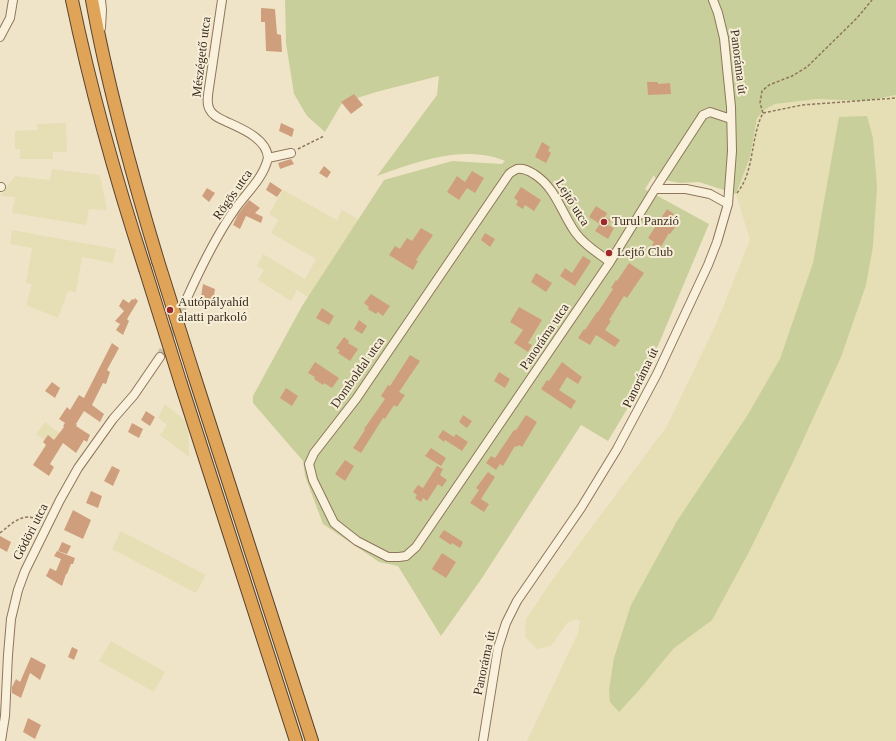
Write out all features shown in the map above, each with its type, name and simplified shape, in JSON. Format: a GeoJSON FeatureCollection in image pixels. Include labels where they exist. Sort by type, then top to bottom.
{"type":"FeatureCollection","features":[{"type":"Feature","properties":{"kind":"highway"},"geometry":{"type":"LineString","coordinates":[[72,0],[85,60],[120,193],[296,741]]}},
{"type":"Feature","properties":{"kind":"highway"},"geometry":{"type":"LineString","coordinates":[[92,0],[100,43],[119,125],[158,261],[312,741]]}},
{"type":"Feature","properties":{"kind":"street"},"geometry":{"type":"LineString","coordinates":[[0,36],[10,18],[13,0]]}},
{"type":"Feature","properties":{"kind":"street"},"geometry":{"type":"LineString","coordinates":[[66,0],[74,34],[85,60]]}},
{"type":"Feature","properties":{"kind":"street"},"geometry":{"type":"LineString","coordinates":[[100,43],[102,10],[101,0]]}},
{"type":"Feature","properties":{"kind":"street","name":"Mészégető utca"},"geometry":{"type":"LineString","coordinates":[[222,0],[207,100],[209,109],[213,115],[246,131],[259,141],[268,153],[268,158]]}},
{"type":"Feature","properties":{"kind":"street","name":"Panoráma út"},"geometry":{"type":"LineString","coordinates":[[483,741],[498,648],[506,623],[517,601],[599,480],[637,414],[708,266],[717,242],[728,204],[732,151],[731,119],[724,38],[713,0]]}},
{"type":"Feature","properties":{"kind":"street","name":"Panoráma utca"},"geometry":{"type":"LineString","coordinates":[[406,556],[416,548],[610,262],[703,115],[710,112],[731,119]]}},
{"type":"Feature","properties":{"kind":"street"},"geometry":{"type":"LineString","coordinates":[[268,158],[291,153]]}},
{"type":"Feature","properties":{"kind":"street","name":"Rögös utca"},"geometry":{"type":"LineString","coordinates":[[187,298],[207,256],[235,209],[253,188],[264,170],[268,158]]}},
{"type":"Feature","properties":{"kind":"street","name":"Lejtő utca"},"geometry":{"type":"LineString","coordinates":[[509,174],[517,169],[528,170],[543,180],[554,194],[575,232],[585,243],[610,262]]}},
{"type":"Feature","properties":{"kind":"street","name":"Domboldal utca"},"geometry":{"type":"LineString","coordinates":[[406,556],[388,557],[358,541],[334,522],[313,480],[309,464],[314,453],[356,399],[509,174]]}},
{"type":"Feature","properties":{"kind":"street"},"geometry":{"type":"LineString","coordinates":[[655,189],[686,189],[710,194],[728,204]]}},
{"type":"Feature","properties":{"kind":"street","name":"Gödöri utca"},"geometry":{"type":"LineString","coordinates":[[1,741],[5,716],[11,619],[18,590],[25,571],[47,525],[78,468],[113,419],[134,395],[160,357]]}},
{"type":"Feature","properties":{"kind":"path"},"geometry":{"type":"LineString","coordinates":[[728,204],[740,189],[748,171],[755,135],[763,114],[760,103],[762,91],[769,85],[792,76],[806,67],[857,18],[872,0]]}},
{"type":"Feature","properties":{"kind":"path"},"geometry":{"type":"LineString","coordinates":[[763,114],[802,105],[896,98]]}},
{"type":"Feature","properties":{"kind":"path"},"geometry":{"type":"LineString","coordinates":[[291,153],[324,136]]}},
{"type":"Feature","properties":{"kind":"path"},"geometry":{"type":"LineString","coordinates":[[0,533],[14,522],[26,516],[33,517],[47,525]]}},
{"type":"Feature","properties":{"kind":"shaded area"},"geometry":{"type":"Polygon","coordinates":[[[896,95],[896,741],[527,741],[578,633],[580,621],[577,619],[567,623],[551,646],[537,649],[525,637],[526,619],[553,579],[667,426],[717,322],[750,240],[736,194],[750,157],[757,118],[764,110],[775,104],[817,99],[866,101],[896,95]]]}},
{"type":"Feature","properties":{"kind":"shaded area"},"geometry":{"type":"Polygon","coordinates":[[[66,123],[67,152],[53,152],[53,159],[20,159],[20,149],[15,149],[15,131],[37,130],[37,124],[66,123]]]}},
{"type":"Feature","properties":{"kind":"shaded area"},"geometry":{"type":"Polygon","coordinates":[[[52,169],[100,175],[107,210],[89,209],[86,225],[12,213],[15,197],[0,196],[15,176],[50,180],[52,169]]]}},
{"type":"Feature","properties":{"kind":"shaded area"},"geometry":{"type":"Polygon","coordinates":[[[283,190],[337,220],[342,210],[363,222],[327,310],[297,290],[291,301],[258,280],[264,270],[257,266],[263,254],[305,279],[316,259],[271,233],[278,220],[269,214],[283,190]]]}},
{"type":"Feature","properties":{"kind":"shaded area"},"geometry":{"type":"Polygon","coordinates":[[[12,230],[116,249],[113,263],[82,257],[76,292],[68,291],[58,318],[26,305],[32,284],[26,283],[32,248],[10,244],[12,230]]]}},
{"type":"Feature","properties":{"kind":"shaded area"},"geometry":{"type":"Polygon","coordinates":[[[165,404],[188,423],[189,457],[160,435],[167,425],[158,418],[165,404]]]}},
{"type":"Feature","properties":{"kind":"shaded area"},"geometry":{"type":"Polygon","coordinates":[[[45,422],[62,435],[53,447],[36,434],[45,422]]]}},
{"type":"Feature","properties":{"kind":"shaded area"},"geometry":{"type":"Polygon","coordinates":[[[121,531],[206,575],[196,593],[112,549],[121,531]]]}},
{"type":"Feature","properties":{"kind":"shaded area"},"geometry":{"type":"Polygon","coordinates":[[[111,641],[165,672],[154,692],[99,661],[111,641]]]}},
{"type":"Feature","properties":{"kind":"green space"},"geometry":{"type":"Polygon","coordinates":[[[285,0],[896,0],[896,95],[866,101],[817,99],[775,104],[764,110],[757,118],[750,157],[736,194],[699,182],[680,183],[655,178],[654,175],[645,189],[709,224],[642,384],[608,441],[581,425],[482,578],[441,636],[398,566],[379,562],[323,524],[305,476],[303,461],[253,403],[253,396],[302,306],[384,180],[452,161],[502,164],[505,161],[489,156],[473,154],[457,155],[440,157],[408,165],[377,176],[437,95],[439,76],[376,92],[342,103],[325,132],[307,116],[294,94],[286,43],[285,0]]]}},
{"type":"Feature","properties":{"kind":"green space"},"geometry":{"type":"Polygon","coordinates":[[[867,116],[873,138],[877,187],[873,246],[866,285],[841,357],[793,462],[750,550],[712,620],[673,649],[619,712],[610,702],[609,690],[614,658],[631,605],[677,521],[747,416],[780,359],[813,263],[839,117],[867,116]]]}},
{"type":"Feature","properties":{"kind":"building"},"geometry":{"type":"Polygon","coordinates":[[[261,8],[275,9],[277,34],[281,35],[282,52],[266,51],[265,22],[261,22],[261,8]]]}},
{"type":"Feature","properties":{"kind":"building"},"geometry":{"type":"Polygon","coordinates":[[[647,82],[658,82],[658,84],[670,83],[671,94],[648,95],[647,82]]]}},
{"type":"Feature","properties":{"kind":"building"},"geometry":{"type":"Polygon","coordinates":[[[354,94],[363,105],[351,114],[341,102],[354,94]]]}},
{"type":"Feature","properties":{"kind":"building"},"geometry":{"type":"Polygon","coordinates":[[[281,123],[294,129],[292,137],[279,131],[281,123]]]}},
{"type":"Feature","properties":{"kind":"building"},"geometry":{"type":"Polygon","coordinates":[[[542,142],[550,147],[548,151],[551,153],[546,163],[535,157],[542,142]]]}},
{"type":"Feature","properties":{"kind":"building"},"geometry":{"type":"Polygon","coordinates":[[[291,159],[294,164],[280,169],[278,163],[291,159]]]}},
{"type":"Feature","properties":{"kind":"building"},"geometry":{"type":"Polygon","coordinates":[[[324,166],[331,172],[327,178],[319,173],[324,166]]]}},
{"type":"Feature","properties":{"kind":"building"},"geometry":{"type":"Polygon","coordinates":[[[472,171],[484,178],[475,193],[467,188],[459,200],[447,192],[457,176],[465,182],[472,171]]]}},
{"type":"Feature","properties":{"kind":"building"},"geometry":{"type":"Polygon","coordinates":[[[270,182],[282,190],[277,197],[266,190],[270,182]]]}},
{"type":"Feature","properties":{"kind":"building"},"geometry":{"type":"Polygon","coordinates":[[[521,187],[541,200],[534,211],[525,205],[523,209],[516,205],[518,201],[514,198],[521,187]]]}},
{"type":"Feature","properties":{"kind":"building"},"geometry":{"type":"Polygon","coordinates":[[[207,188],[215,193],[209,202],[202,196],[207,188]]]}},
{"type":"Feature","properties":{"kind":"building"},"geometry":{"type":"Polygon","coordinates":[[[230,192],[236,198],[230,206],[224,201],[230,192]]]}},
{"type":"Feature","properties":{"kind":"building"},"geometry":{"type":"Polygon","coordinates":[[[249,200],[260,208],[255,213],[263,217],[261,223],[246,216],[240,229],[233,225],[238,214],[249,200]]]}},
{"type":"Feature","properties":{"kind":"building","name":"Turul Panzió"},"geometry":{"type":"Polygon","coordinates":[[[596,206],[607,213],[605,217],[611,220],[608,225],[614,228],[608,239],[595,231],[600,224],[589,217],[596,206]]]}},
{"type":"Feature","properties":{"kind":"building"},"geometry":{"type":"Polygon","coordinates":[[[667,209],[674,214],[669,222],[676,226],[670,234],[669,233],[659,250],[652,245],[654,242],[648,238],[667,209]]]}},
{"type":"Feature","properties":{"kind":"building"},"geometry":{"type":"Polygon","coordinates":[[[421,228],[433,235],[416,260],[418,261],[413,270],[389,255],[395,246],[400,249],[407,238],[412,241],[421,228]]]}},
{"type":"Feature","properties":{"kind":"building"},"geometry":{"type":"Polygon","coordinates":[[[485,233],[495,239],[490,247],[481,240],[485,233]]]}},
{"type":"Feature","properties":{"kind":"building"},"geometry":{"type":"Polygon","coordinates":[[[583,256],[591,261],[575,286],[560,276],[565,268],[572,273],[583,256]]]}},
{"type":"Feature","properties":{"kind":"building"},"geometry":{"type":"Polygon","coordinates":[[[629,263],[644,273],[627,298],[624,296],[609,320],[611,321],[605,330],[620,340],[615,347],[596,335],[590,345],[578,338],[598,312],[613,289],[611,288],[616,280],[617,281],[629,263]]]}},
{"type":"Feature","properties":{"kind":"building"},"geometry":{"type":"Polygon","coordinates":[[[536,273],[552,283],[546,292],[531,282],[536,273]]]}},
{"type":"Feature","properties":{"kind":"building"},"geometry":{"type":"Polygon","coordinates":[[[203,284],[215,289],[213,302],[201,297],[203,284]]]}},
{"type":"Feature","properties":{"kind":"building"},"geometry":{"type":"Polygon","coordinates":[[[371,294],[390,306],[383,316],[378,312],[376,314],[368,309],[369,307],[364,303],[371,294]]]}},
{"type":"Feature","properties":{"kind":"building"},"geometry":{"type":"Polygon","coordinates":[[[135,298],[138,301],[127,319],[129,321],[123,335],[116,330],[120,324],[115,321],[124,311],[119,306],[123,299],[129,303],[135,298]]]}},
{"type":"Feature","properties":{"kind":"building"},"geometry":{"type":"Polygon","coordinates":[[[519,307],[542,320],[528,343],[532,345],[528,352],[514,343],[523,330],[510,322],[519,307]]]}},
{"type":"Feature","properties":{"kind":"building"},"geometry":{"type":"Polygon","coordinates":[[[322,308],[334,316],[329,325],[316,318],[322,308]]]}},
{"type":"Feature","properties":{"kind":"building"},"geometry":{"type":"Polygon","coordinates":[[[359,320],[367,326],[362,334],[354,329],[359,320]]]}},
{"type":"Feature","properties":{"kind":"building"},"geometry":{"type":"Polygon","coordinates":[[[344,337],[349,341],[348,343],[358,349],[350,361],[338,353],[340,351],[336,348],[344,337]]]}},
{"type":"Feature","properties":{"kind":"building"},"geometry":{"type":"Polygon","coordinates":[[[112,343],[119,348],[107,370],[110,372],[106,384],[103,383],[92,405],[104,414],[100,422],[84,411],[76,426],[90,435],[87,442],[84,440],[76,453],[63,443],[50,464],[54,467],[49,476],[33,465],[46,445],[43,442],[48,435],[54,440],[64,427],[63,426],[65,423],[59,419],[67,407],[70,410],[79,395],[84,398],[112,343]]]}},
{"type":"Feature","properties":{"kind":"building"},"geometry":{"type":"Polygon","coordinates":[[[410,355],[420,361],[399,392],[405,395],[397,407],[394,405],[385,419],[383,418],[361,453],[353,448],[385,399],[381,396],[388,385],[390,386],[410,355]]]}},
{"type":"Feature","properties":{"kind":"building"},"geometry":{"type":"Polygon","coordinates":[[[315,362],[339,378],[332,388],[324,383],[323,385],[314,379],[315,377],[308,373],[315,362]]]}},
{"type":"Feature","properties":{"kind":"building"},"geometry":{"type":"Polygon","coordinates":[[[562,362],[582,377],[578,384],[567,377],[559,390],[576,401],[571,409],[541,389],[547,380],[549,381],[562,362]]]}},
{"type":"Feature","properties":{"kind":"building"},"geometry":{"type":"Polygon","coordinates":[[[499,372],[510,379],[505,388],[494,381],[499,372]]]}},
{"type":"Feature","properties":{"kind":"building"},"geometry":{"type":"Polygon","coordinates":[[[52,382],[60,388],[55,398],[45,391],[52,382]]]}},
{"type":"Feature","properties":{"kind":"building"},"geometry":{"type":"Polygon","coordinates":[[[286,388],[298,396],[292,406],[280,398],[286,388]]]}},
{"type":"Feature","properties":{"kind":"building"},"geometry":{"type":"Polygon","coordinates":[[[146,411],[155,417],[150,426],[141,420],[146,411]]]}},
{"type":"Feature","properties":{"kind":"building"},"geometry":{"type":"Polygon","coordinates":[[[463,415],[472,421],[467,428],[459,422],[463,415]]]}},
{"type":"Feature","properties":{"kind":"building"},"geometry":{"type":"Polygon","coordinates":[[[526,415],[537,422],[522,447],[519,445],[517,447],[515,446],[503,466],[500,464],[496,470],[486,463],[491,456],[495,458],[526,415]]]}},
{"type":"Feature","properties":{"kind":"building"},"geometry":{"type":"Polygon","coordinates":[[[132,423],[143,429],[139,438],[128,432],[132,423]]]}},
{"type":"Feature","properties":{"kind":"building"},"geometry":{"type":"Polygon","coordinates":[[[443,430],[454,437],[456,434],[468,442],[462,451],[445,440],[444,442],[438,437],[443,430]]]}},
{"type":"Feature","properties":{"kind":"building"},"geometry":{"type":"Polygon","coordinates":[[[431,448],[446,458],[441,466],[425,456],[431,448]]]}},
{"type":"Feature","properties":{"kind":"building"},"geometry":{"type":"Polygon","coordinates":[[[345,460],[354,466],[345,481],[335,474],[345,460]]]}},
{"type":"Feature","properties":{"kind":"building"},"geometry":{"type":"Polygon","coordinates":[[[112,466],[120,470],[113,486],[104,481],[112,466]]]}},
{"type":"Feature","properties":{"kind":"building"},"geometry":{"type":"Polygon","coordinates":[[[437,466],[443,469],[440,475],[447,480],[442,487],[438,484],[427,501],[423,498],[421,502],[415,498],[417,495],[413,492],[418,485],[423,488],[437,466]]]}},
{"type":"Feature","properties":{"kind":"building"},"geometry":{"type":"Polygon","coordinates":[[[488,472],[495,477],[481,499],[489,504],[484,512],[470,503],[479,490],[476,488],[488,472]]]}},
{"type":"Feature","properties":{"kind":"building"},"geometry":{"type":"Polygon","coordinates":[[[91,491],[102,496],[98,508],[86,503],[91,491]]]}},
{"type":"Feature","properties":{"kind":"building"},"geometry":{"type":"Polygon","coordinates":[[[73,510],[91,520],[83,539],[64,530],[73,510]]]}},
{"type":"Feature","properties":{"kind":"building"},"geometry":{"type":"Polygon","coordinates":[[[444,530],[463,542],[460,548],[452,543],[451,545],[439,537],[444,530]]]}},
{"type":"Feature","properties":{"kind":"building"},"geometry":{"type":"Polygon","coordinates":[[[0,536],[11,542],[7,552],[0,548],[0,536]]]}},
{"type":"Feature","properties":{"kind":"building"},"geometry":{"type":"Polygon","coordinates":[[[62,542],[71,546],[67,554],[58,551],[62,542]]]}},
{"type":"Feature","properties":{"kind":"building"},"geometry":{"type":"Polygon","coordinates":[[[57,551],[75,558],[66,574],[62,586],[46,576],[50,568],[56,571],[61,559],[54,556],[57,551]]]}},
{"type":"Feature","properties":{"kind":"building"},"geometry":{"type":"Polygon","coordinates":[[[442,553],[456,562],[446,578],[432,569],[442,553]]]}},
{"type":"Feature","properties":{"kind":"building"},"geometry":{"type":"Polygon","coordinates":[[[72,647],[78,650],[74,660],[68,657],[72,647]]]}},
{"type":"Feature","properties":{"kind":"building"},"geometry":{"type":"Polygon","coordinates":[[[31,657],[46,665],[40,680],[30,673],[21,698],[12,693],[12,687],[16,679],[20,682],[31,657]]]}},
{"type":"Feature","properties":{"kind":"building"},"geometry":{"type":"Polygon","coordinates":[[[28,718],[41,725],[35,739],[23,732],[28,718]]]}},
{"type":"Feature","properties":{"kind":"tunnel"},"geometry":{"type":"LineString","coordinates":[[160,357],[187,298]]}},
{"type":"Feature","properties":{"kind":"place","name":"Turul Panzió"},"geometry":{"type":"Point","coordinates":[604,222]}},
{"type":"Feature","properties":{"kind":"place","name":"Lejtő Club"},"geometry":{"type":"Point","coordinates":[609,253]}},
{"type":"Feature","properties":{"kind":"place","name":"Autópályahíd alatti parkoló"},"geometry":{"type":"Point","coordinates":[170,310]}}]}
